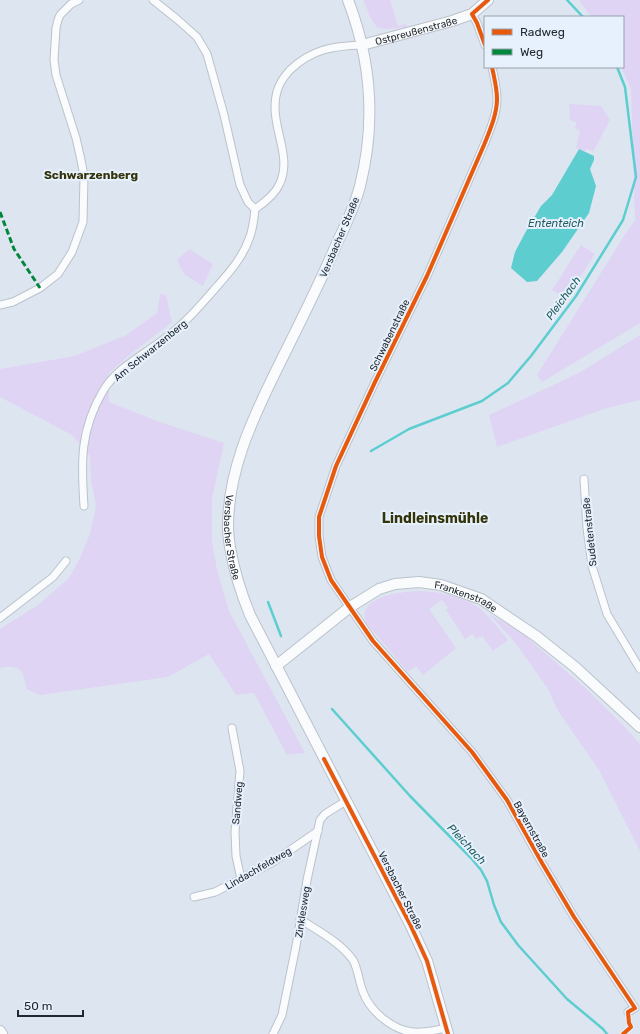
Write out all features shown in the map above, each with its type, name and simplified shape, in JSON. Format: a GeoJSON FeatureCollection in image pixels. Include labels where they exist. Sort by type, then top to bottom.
{"type":"FeatureCollection","features":[{"type":"Feature","properties":{"kind":"main road","name":"Versbacher Straße"},"geometry":{"type":"LineString","coordinates":[[348,0],[362,45],[367,73],[370,117],[367,148],[360,185],[350,215],[328,266],[254,417],[237,463],[232,490],[228,529],[233,562],[240,589],[250,615],[413,930],[426,961],[447,1031]]}},
{"type":"Feature","properties":{"kind":"main road","name":"Ostpreußenstraße"},"geometry":{"type":"LineString","coordinates":[[362,45],[452,21],[472,14],[488,0]]}},
{"type":"Feature","properties":{"kind":"main road","name":"Frankenstraße"},"geometry":{"type":"LineString","coordinates":[[276,666],[350,607],[379,589],[395,584],[419,582],[441,584],[481,599],[536,636],[575,667],[640,727]]}},
{"type":"Feature","properties":{"kind":"street"},"geometry":{"type":"LineString","coordinates":[[0,305],[13,302],[40,288],[58,274],[72,252],[83,222],[84,176],[80,154],[56,75],[54,60],[56,28],[60,15],[71,4],[78,0]]}},
{"type":"Feature","properties":{"kind":"street"},"geometry":{"type":"LineString","coordinates":[[152,0],[197,37],[206,54],[224,115],[240,185],[248,202],[256,209],[280,184],[285,164],[275,109],[277,88],[286,75],[306,57],[318,52],[340,47],[362,45]]}},
{"type":"Feature","properties":{"kind":"street"},"geometry":{"type":"LineString","coordinates":[[472,14],[484,42]]}},
{"type":"Feature","properties":{"kind":"street","name":"Schwabenstraße"},"geometry":{"type":"LineString","coordinates":[[350,607],[331,580],[325,566],[319,536],[319,518],[336,466],[427,276],[484,145],[496,107],[497,97],[492,68]]}},
{"type":"Feature","properties":{"kind":"street","name":"Am Schwarzenberg"},"geometry":{"type":"LineString","coordinates":[[84,506],[81,464],[84,436],[104,390],[114,377],[130,363],[168,336],[190,317],[230,271],[241,257],[250,238],[256,209]]}},
{"type":"Feature","properties":{"kind":"street","name":"Sudetenstraße"},"geometry":{"type":"LineString","coordinates":[[584,479],[587,528],[592,566],[607,614],[640,669]]}},
{"type":"Feature","properties":{"kind":"street"},"geometry":{"type":"LineString","coordinates":[[0,618],[53,577],[66,561]]}},
{"type":"Feature","properties":{"kind":"street","name":"Bayernstraße"},"geometry":{"type":"LineString","coordinates":[[350,607],[373,641],[472,752],[507,800],[574,917],[635,1008],[628,1012]]}},
{"type":"Feature","properties":{"kind":"street","name":"Sandweg"},"geometry":{"type":"LineString","coordinates":[[232,728],[240,771],[235,832],[236,856],[241,879]]}},
{"type":"Feature","properties":{"kind":"street","name":"Zinklesweg"},"geometry":{"type":"LineString","coordinates":[[273,1034],[282,1015],[296,946],[307,880],[320,820],[325,814],[346,801]]}},
{"type":"Feature","properties":{"kind":"street","name":"Lindachfeldweg"},"geometry":{"type":"LineString","coordinates":[[194,897],[215,892],[273,862],[318,831]]}},
{"type":"Feature","properties":{"kind":"street"},"geometry":{"type":"LineString","coordinates":[[300,919],[338,944],[353,961],[363,994],[369,1004],[391,1024],[405,1031],[447,1031]]}},
{"type":"Feature","properties":{"kind":"shaded area"},"geometry":{"type":"Polygon","coordinates":[[[363,0],[390,0],[398,26],[406,24],[407,27],[387,29],[377,26],[373,23],[363,0]]]}},
{"type":"Feature","properties":{"kind":"shaded area"},"geometry":{"type":"Polygon","coordinates":[[[579,0],[640,0],[640,323],[542,382],[537,375],[635,220],[631,89],[621,68],[624,68],[624,16],[590,16],[579,0]]]}},
{"type":"Feature","properties":{"kind":"shaded area"},"geometry":{"type":"Polygon","coordinates":[[[569,104],[601,106],[610,120],[593,152],[588,149],[583,152],[576,148],[580,131],[574,128],[577,123],[570,120],[569,104]]]}},
{"type":"Feature","properties":{"kind":"shaded area"},"geometry":{"type":"Polygon","coordinates":[[[581,245],[595,254],[566,299],[552,290],[581,245]]]}},
{"type":"Feature","properties":{"kind":"shaded area"},"geometry":{"type":"Polygon","coordinates":[[[189,249],[213,264],[203,286],[184,274],[177,260],[189,249]]]}},
{"type":"Feature","properties":{"kind":"shaded area"},"geometry":{"type":"Polygon","coordinates":[[[160,294],[166,295],[172,322],[109,373],[109,402],[157,421],[224,443],[212,498],[212,541],[217,570],[229,611],[305,753],[287,755],[254,693],[236,695],[209,654],[168,677],[40,695],[26,689],[24,677],[19,670],[12,667],[0,668],[0,629],[38,605],[69,578],[80,558],[90,534],[96,506],[91,480],[90,456],[72,435],[0,397],[0,369],[75,356],[126,335],[157,313],[160,294]]]}},
{"type":"Feature","properties":{"kind":"shaded area"},"geometry":{"type":"Polygon","coordinates":[[[640,335],[640,400],[607,408],[497,447],[489,415],[579,373],[640,335]]]}},
{"type":"Feature","properties":{"kind":"shaded area"},"geometry":{"type":"Polygon","coordinates":[[[416,591],[446,594],[473,604],[487,616],[508,640],[493,651],[482,636],[476,639],[472,634],[465,639],[446,610],[448,608],[442,600],[429,609],[456,648],[423,675],[416,666],[408,672],[367,624],[365,615],[367,608],[373,602],[381,598],[416,591]]]}},
{"type":"Feature","properties":{"kind":"shaded area"},"geometry":{"type":"Polygon","coordinates":[[[489,614],[522,633],[583,686],[640,744],[640,851],[599,770],[558,711],[548,689],[514,641],[489,614]]]}},
{"type":"Feature","properties":{"kind":"water","name":"Ententeich"},"geometry":{"type":"Polygon","coordinates":[[[579,149],[594,156],[590,169],[596,186],[589,213],[562,252],[537,281],[527,282],[511,268],[515,252],[541,206],[552,195],[579,149]]]}},
{"type":"Feature","properties":{"kind":"waterway","name":"Pleichach"},"geometry":{"type":"LineString","coordinates":[[567,0],[582,16]]}},
{"type":"Feature","properties":{"kind":"waterway","name":"Pleichach"},"geometry":{"type":"LineString","coordinates":[[371,451],[409,429],[482,401],[508,383],[531,356],[576,296],[623,220],[636,177],[625,87],[617,68]]}},
{"type":"Feature","properties":{"kind":"waterway","name":"Pleichach"},"geometry":{"type":"LineString","coordinates":[[268,602],[281,636]]}},
{"type":"Feature","properties":{"kind":"waterway","name":"Pleichach"},"geometry":{"type":"LineString","coordinates":[[332,709],[410,796],[481,870],[487,881],[501,922],[518,945],[567,999],[607,1034]]}},
{"type":"Feature","properties":{"kind":"marked path"},"geometry":{"type":"LineString","coordinates":[[0,212],[14,249],[40,288]]}},
{"type":"Feature","properties":{"kind":"cycle path"},"geometry":{"type":"LineString","coordinates":[[484,42],[472,14],[488,0]]}},
{"type":"Feature","properties":{"kind":"cycle path"},"geometry":{"type":"LineString","coordinates":[[492,68],[497,99],[496,110],[491,128],[427,276],[336,466],[319,517],[319,536],[322,557],[331,580],[373,641],[472,752],[507,800],[574,917],[635,1008],[628,1012],[631,1027],[623,1034]]}},
{"type":"Feature","properties":{"kind":"cycle path"},"geometry":{"type":"LineString","coordinates":[[324,759],[410,924],[427,961],[448,1034]]}},
{"type":"Feature","properties":{"kind":"district","name":"Schwarzenberg"},"geometry":{"type":"Point","coordinates":[91,175]}},
{"type":"Feature","properties":{"kind":"district","name":"Lindleinsmühle"},"geometry":{"type":"Point","coordinates":[435,518]}}]}
